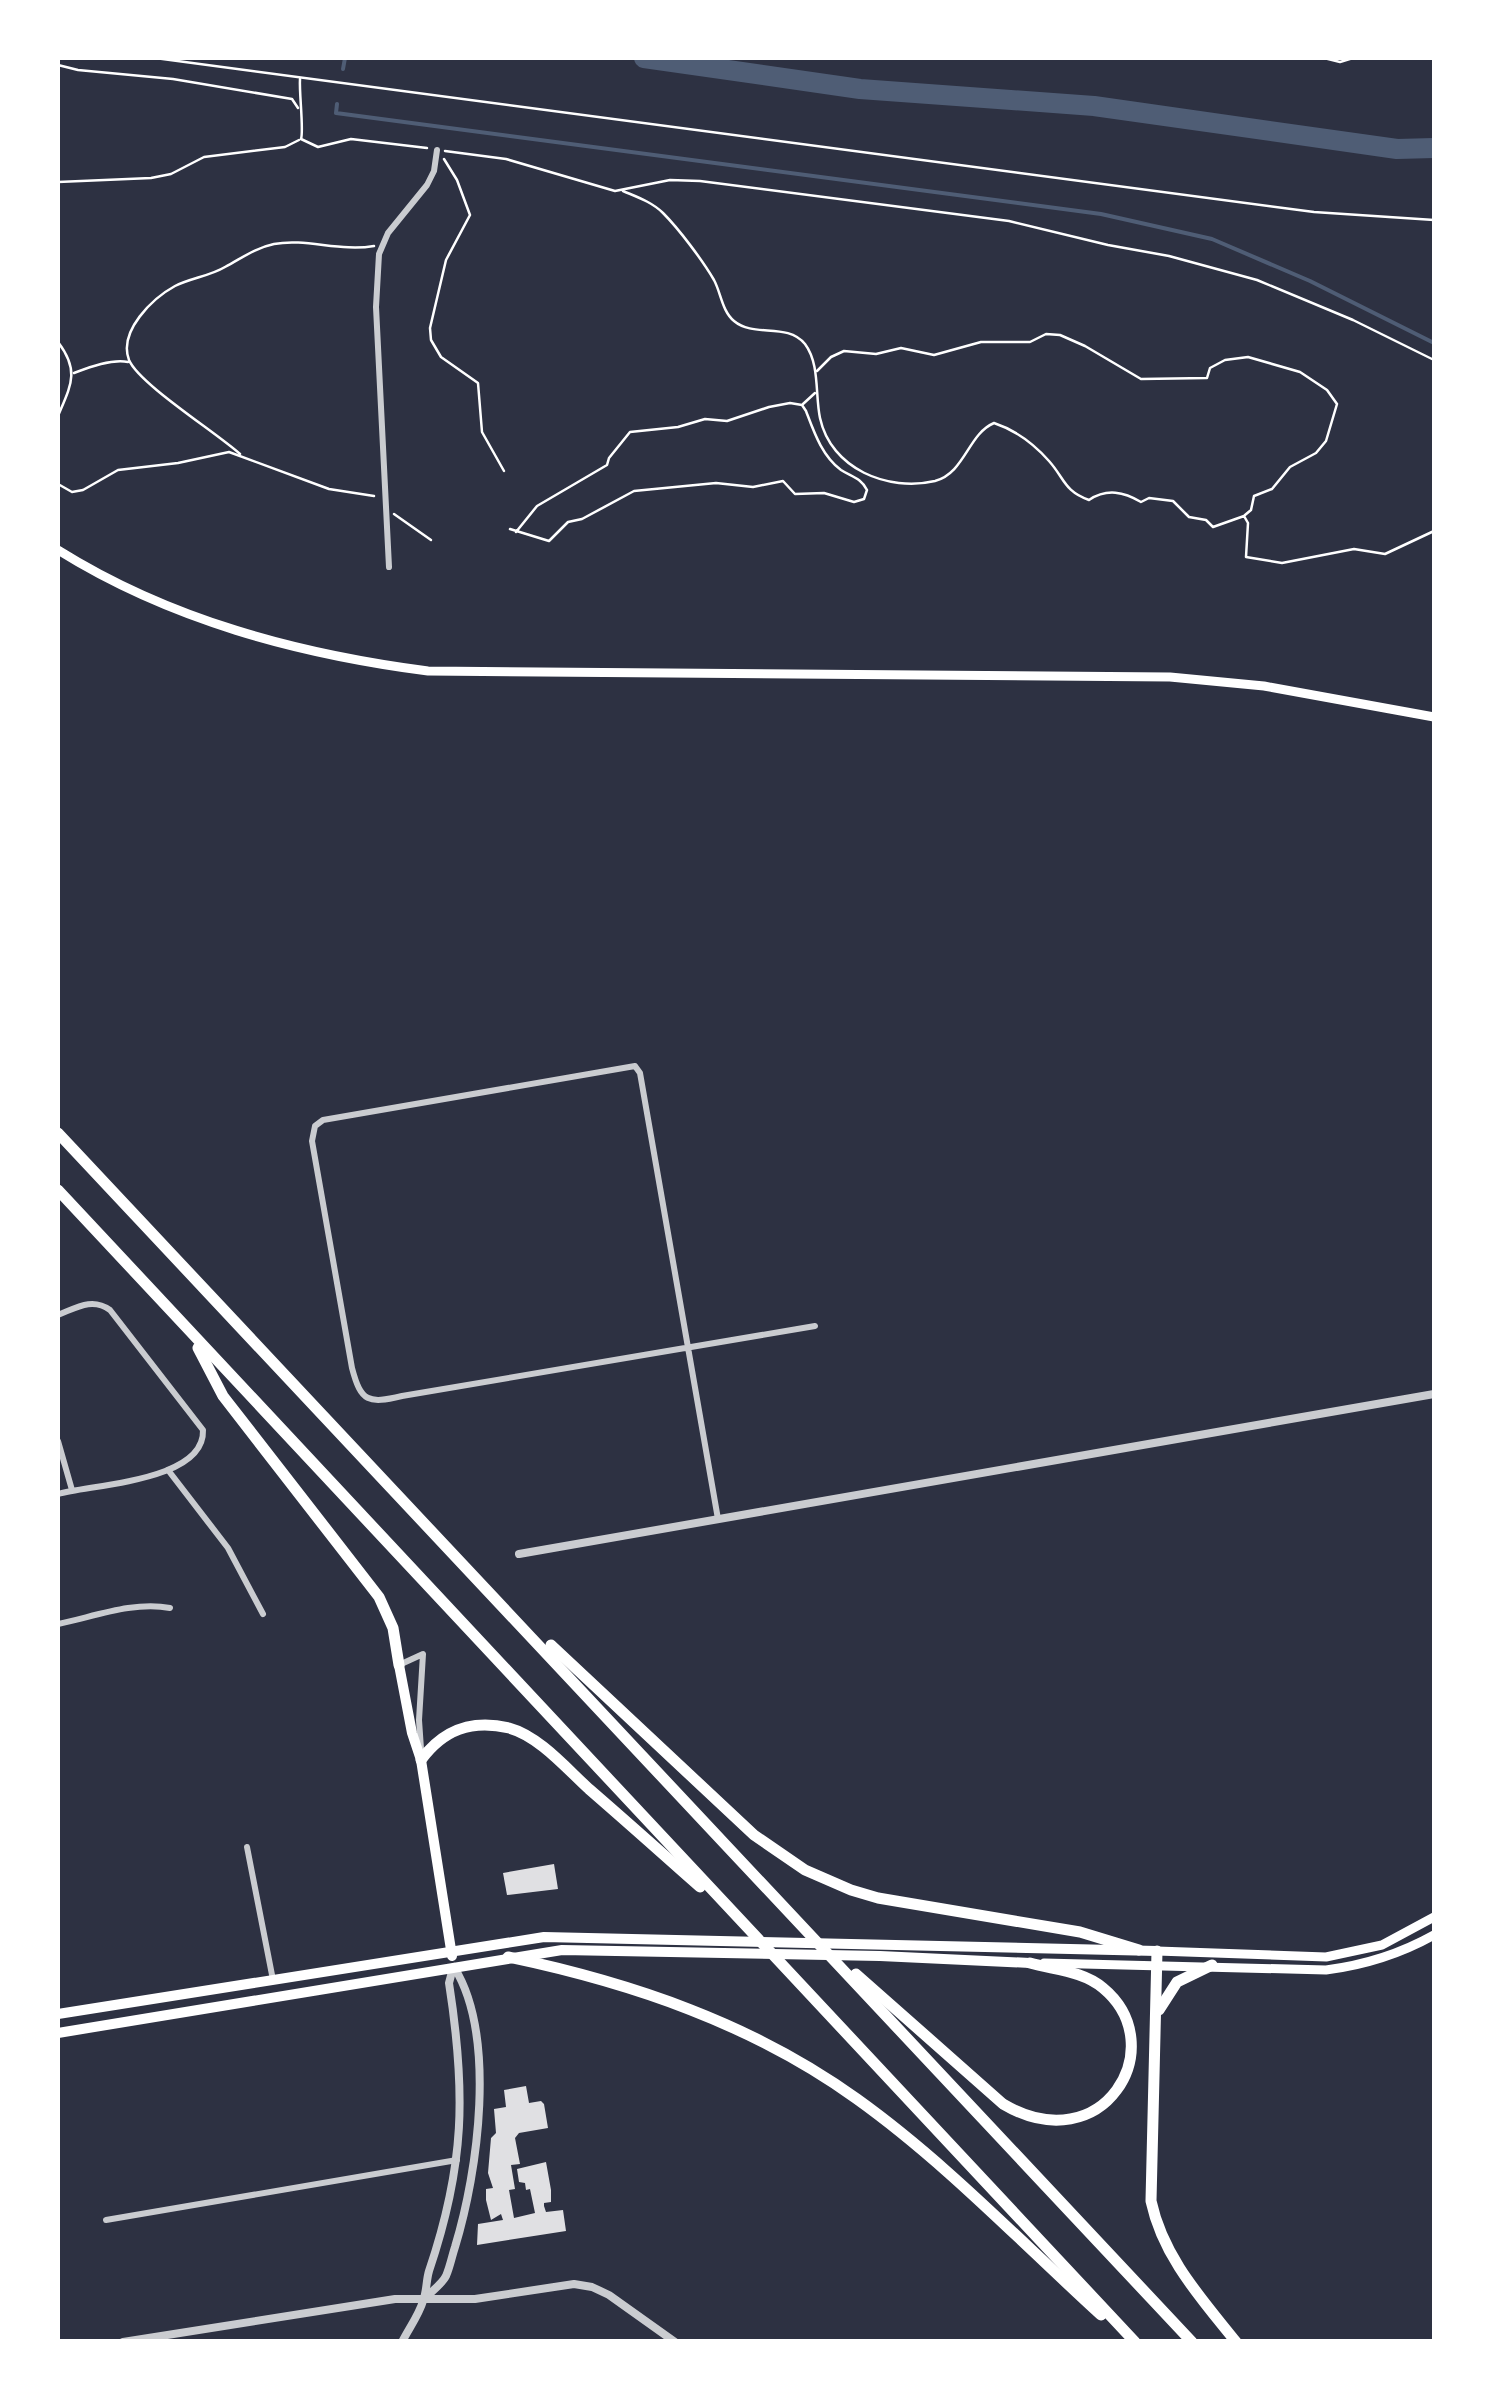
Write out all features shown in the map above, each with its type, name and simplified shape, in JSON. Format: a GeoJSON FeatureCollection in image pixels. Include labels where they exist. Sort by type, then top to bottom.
{"type":"FeatureCollection","features":[{"type":"Feature","properties":{"kind":"highway"},"geometry":{"type":"LineString","coordinates":[[58,1133],[402,1501],[719,1804],[778,1854],[828,1882],[878,1898],[1080,1932],[1139,1950]]}},
{"type":"Feature","properties":{"kind":"highway"},"geometry":{"type":"LineString","coordinates":[[58,1190],[1132,2342]]}},
{"type":"Feature","properties":{"kind":"highway"},"geometry":{"type":"LineString","coordinates":[[191,1335],[224,1396],[379,1597],[393,1628],[399,1665]]}},
{"type":"Feature","properties":{"kind":"highway"},"geometry":{"type":"LineString","coordinates":[[468,1567],[1192,2342]]}},
{"type":"Feature","properties":{"kind":"highway"},"geometry":{"type":"LineString","coordinates":[[421,1760],[437,1739],[456,1730],[488,1725],[513,1729],[547,1751],[756,1938]]}},
{"type":"Feature","properties":{"kind":"highway"},"geometry":{"type":"LineString","coordinates":[[804,1928],[1003,2104],[1045,2122],[1082,2119],[1116,2090],[1127,2070],[1131,2036],[1114,1999],[1102,1987],[1084,1976],[1030,1963]]}},
{"type":"Feature","properties":{"kind":"highway"},"geometry":{"type":"LineString","coordinates":[[508,1957],[563,1968],[687,2007],[747,2034],[843,2089],[932,2159],[1132,2342]]}},
{"type":"Feature","properties":{"kind":"highway"},"geometry":{"type":"LineString","coordinates":[[1157,1957],[1149,2186],[1154,2216],[1173,2261],[1236,2342]]}},
{"type":"Feature","properties":{"kind":"highway"},"geometry":{"type":"LineString","coordinates":[[1156,2019],[1164,1998],[1177,1982],[1212,1965]]}},
{"type":"Feature","properties":{"kind":"main road"},"geometry":{"type":"LineString","coordinates":[[58,550],[158,601],[237,631],[311,652],[428,671],[1170,676],[1264,686],[1434,717]]}},
{"type":"Feature","properties":{"kind":"main road"},"geometry":{"type":"LineString","coordinates":[[399,1665],[421,1760],[454,1966]]}},
{"type":"Feature","properties":{"kind":"main road"},"geometry":{"type":"LineString","coordinates":[[58,2034],[562,1950],[1030,1963],[1326,1956],[1382,1945],[1434,1917]]}},
{"type":"Feature","properties":{"kind":"main road"},"geometry":{"type":"LineString","coordinates":[[58,2014],[544,1937],[1139,1950],[1157,1957],[1212,1965],[1326,1970],[1360,1966],[1434,1935]]}},
{"type":"Feature","properties":{"kind":"main road"},"geometry":{"type":"LineString","coordinates":[[108,2006],[110,2024]]}},
{"type":"Feature","properties":{"kind":"street"},"geometry":{"type":"LineString","coordinates":[[389,567],[376,307],[381,244],[427,186],[434,171],[436,150]]}},
{"type":"Feature","properties":{"kind":"street"},"geometry":{"type":"LineString","coordinates":[[718,1519],[689,1347],[640,1073],[636,1066],[323,1120],[315,1126],[312,1141],[350,1356],[357,1385],[376,1402],[689,1347],[815,1326]]}},
{"type":"Feature","properties":{"kind":"street"},"geometry":{"type":"LineString","coordinates":[[58,1315],[87,1304],[102,1304],[128,1330],[203,1430],[203,1442],[195,1454],[168,1470],[58,1494]]}},
{"type":"Feature","properties":{"kind":"street"},"geometry":{"type":"LineString","coordinates":[[519,1554],[1434,1394]]}},
{"type":"Feature","properties":{"kind":"street"},"geometry":{"type":"LineString","coordinates":[[58,1441],[72,1490]]}},
{"type":"Feature","properties":{"kind":"street"},"geometry":{"type":"LineString","coordinates":[[168,1470],[228,1548],[264,1614]]}},
{"type":"Feature","properties":{"kind":"street"},"geometry":{"type":"LineString","coordinates":[[58,1624],[135,1607],[170,1608]]}},
{"type":"Feature","properties":{"kind":"street"},"geometry":{"type":"LineString","coordinates":[[399,1665],[423,1654],[418,1720],[421,1760]]}},
{"type":"Feature","properties":{"kind":"street"},"geometry":{"type":"LineString","coordinates":[[246,1847],[273,1980]]}},
{"type":"Feature","properties":{"kind":"street"},"geometry":{"type":"LineString","coordinates":[[424,2298],[445,2278],[473,2176],[479,2102],[466,1986],[454,1966]]}},
{"type":"Feature","properties":{"kind":"street"},"geometry":{"type":"LineString","coordinates":[[402,2342],[424,2298],[458,2160],[462,2083],[449,1982],[454,1966]]}},
{"type":"Feature","properties":{"kind":"street"},"geometry":{"type":"LineString","coordinates":[[454,2014],[470,2013]]}},
{"type":"Feature","properties":{"kind":"street"},"geometry":{"type":"LineString","coordinates":[[106,2220],[458,2160]]}},
{"type":"Feature","properties":{"kind":"street"},"geometry":{"type":"LineString","coordinates":[[123,2342],[395,2299],[475,2298],[574,2284],[592,2287],[676,2342]]}},
{"type":"Feature","properties":{"kind":"path"},"geometry":{"type":"LineString","coordinates":[[155,58],[1314,212],[1434,220]]}},
{"type":"Feature","properties":{"kind":"path"},"geometry":{"type":"LineString","coordinates":[[1324,58],[1340,62],[1353,58]]}},
{"type":"Feature","properties":{"kind":"path"},"geometry":{"type":"LineString","coordinates":[[58,64],[292,99],[299,109]]}},
{"type":"Feature","properties":{"kind":"path"},"geometry":{"type":"LineString","coordinates":[[58,182],[126,181],[171,174],[204,157],[285,147],[301,140],[304,132],[299,109],[300,76]]}},
{"type":"Feature","properties":{"kind":"path"},"geometry":{"type":"LineString","coordinates":[[301,140],[318,147],[351,139],[506,160],[648,202],[662,212],[714,280],[732,320],[741,326],[793,334],[809,351],[821,423],[834,448],[851,466],[868,476],[929,482],[943,479],[956,468],[985,427],[994,423],[1026,440],[1049,461],[1070,493],[1088,500],[1098,494],[1117,492],[1130,493],[1140,502],[1149,498],[1169,500],[1189,516],[1206,520],[1213,527],[1244,516],[1251,510],[1254,496],[1272,489],[1290,467],[1316,453],[1326,441],[1336,404],[1327,390],[1300,372],[1248,357],[1225,360],[1210,368],[1207,378],[1141,378],[1085,346],[1060,335],[1046,334],[1030,342],[981,342],[934,355],[901,348],[876,354],[844,351],[831,357],[815,373]]}},
{"type":"Feature","properties":{"kind":"path"},"geometry":{"type":"LineString","coordinates":[[436,150],[457,180],[470,215],[446,260],[430,340],[441,357],[478,382],[482,432],[504,471]]}},
{"type":"Feature","properties":{"kind":"path"},"geometry":{"type":"LineString","coordinates":[[621,191],[662,181],[688,180],[1025,224],[1249,277],[1354,320],[1434,360]]}},
{"type":"Feature","properties":{"kind":"path"},"geometry":{"type":"LineString","coordinates":[[240,454],[160,392],[130,362],[127,350],[132,330],[143,311],[172,287],[222,269],[273,244],[361,248],[381,244]]}},
{"type":"Feature","properties":{"kind":"path"},"geometry":{"type":"LineString","coordinates":[[58,342],[73,373],[58,416]]}},
{"type":"Feature","properties":{"kind":"path"},"geometry":{"type":"LineString","coordinates":[[73,373],[118,360],[130,362]]}},
{"type":"Feature","properties":{"kind":"path"},"geometry":{"type":"LineString","coordinates":[[802,405],[816,392]]}},
{"type":"Feature","properties":{"kind":"path"},"geometry":{"type":"LineString","coordinates":[[510,530],[549,541],[568,522],[582,519],[634,491],[716,483],[753,487],[777,480],[795,494],[824,494],[854,502],[868,494],[864,482],[830,459],[802,405]]}},
{"type":"Feature","properties":{"kind":"path"},"geometry":{"type":"LineString","coordinates":[[516,532],[537,506],[607,465],[630,432],[678,428],[705,419],[727,421],[769,407],[802,405]]}},
{"type":"Feature","properties":{"kind":"path"},"geometry":{"type":"LineString","coordinates":[[58,484],[72,492],[83,490],[118,470],[178,464],[229,452],[329,490],[378,496],[431,540]]}},
{"type":"Feature","properties":{"kind":"path"},"geometry":{"type":"LineString","coordinates":[[864,482],[868,476]]}},
{"type":"Feature","properties":{"kind":"path"},"geometry":{"type":"LineString","coordinates":[[1244,516],[1248,523],[1246,557],[1282,563],[1354,549],[1386,554],[1434,531]]}},
{"type":"Feature","properties":{"kind":"building"},"geometry":{"type":"Polygon","coordinates":[[[554,1864],[558,1889],[507,1895],[503,1873],[554,1864]]]}},
{"type":"Feature","properties":{"kind":"building"},"geometry":{"type":"Polygon","coordinates":[[[526,2086],[529,2103],[544,2104],[548,2128],[519,2133],[515,2138],[520,2164],[511,2165],[515,2189],[509,2190],[514,2218],[535,2213],[530,2189],[519,2182],[517,2169],[546,2162],[551,2202],[544,2206],[546,2212],[563,2210],[566,2231],[477,2245],[478,2224],[503,2220],[501,2214],[491,2220],[486,2200],[486,2189],[493,2188],[488,2173],[491,2138],[496,2133],[494,2109],[506,2107],[504,2090],[526,2086]]]}},
{"type":"Feature","properties":{"kind":"waterway"},"geometry":{"type":"LineString","coordinates":[[343,69],[345,58]]}},
{"type":"Feature","properties":{"kind":"waterway"},"geometry":{"type":"LineString","coordinates":[[644,58],[860,89],[1094,106],[1397,149],[1434,148]]}},
{"type":"Feature","properties":{"kind":"waterway"},"geometry":{"type":"LineString","coordinates":[[337,104],[336,113],[1101,214],[1212,239],[1310,281],[1434,343]]}}]}
